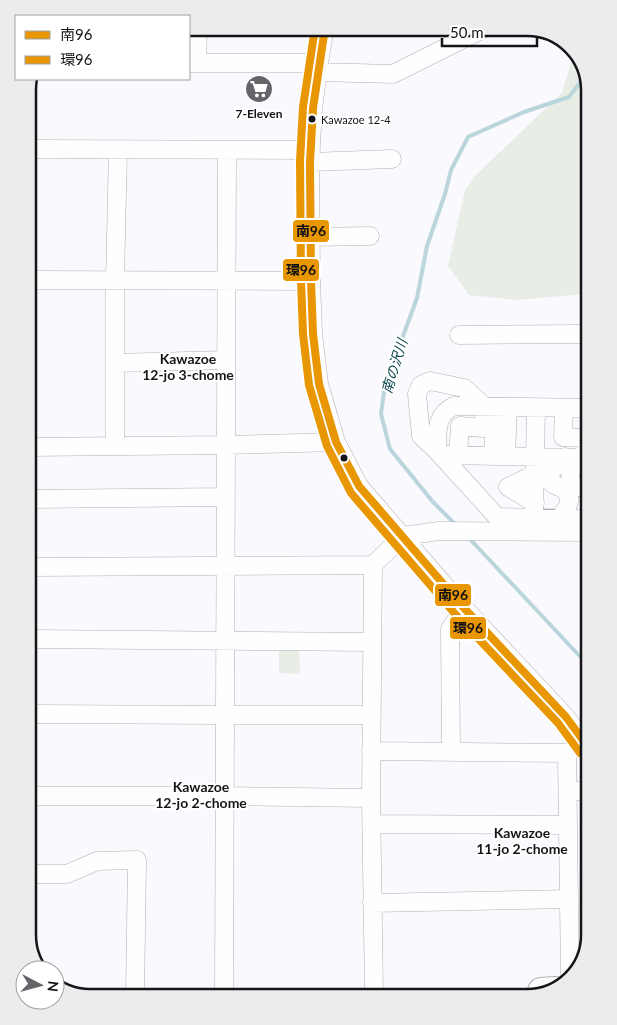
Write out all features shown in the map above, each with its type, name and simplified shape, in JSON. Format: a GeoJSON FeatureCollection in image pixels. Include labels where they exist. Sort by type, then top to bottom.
{"type":"FeatureCollection","features":[{"type":"Feature","properties":{"kind":"street"},"geometry":{"type":"LineString","coordinates":[[197,36],[193,63],[318,67],[393,74],[469,36]]}},
{"type":"Feature","properties":{"kind":"street"},"geometry":{"type":"LineString","coordinates":[[324,36],[318,67],[311,156],[311,281],[313,334],[319,384],[336,442],[359,486],[464,608],[566,717],[581,737]]}},
{"type":"Feature","properties":{"kind":"street"},"geometry":{"type":"LineString","coordinates":[[36,149],[227,150],[311,156],[392,158]]}},
{"type":"Feature","properties":{"kind":"street"},"geometry":{"type":"LineString","coordinates":[[115,446],[115,280],[118,150]]}},
{"type":"Feature","properties":{"kind":"street"},"geometry":{"type":"LineString","coordinates":[[224,989],[227,150]]}},
{"type":"Feature","properties":{"kind":"street"},"geometry":{"type":"LineString","coordinates":[[312,236],[370,236]]}},
{"type":"Feature","properties":{"kind":"street"},"geometry":{"type":"LineString","coordinates":[[36,280],[311,281]]}},
{"type":"Feature","properties":{"kind":"street"},"geometry":{"type":"LineString","coordinates":[[459,335],[581,334]]}},
{"type":"Feature","properties":{"kind":"street"},"geometry":{"type":"LineString","coordinates":[[115,363],[226,360]]}},
{"type":"Feature","properties":{"kind":"street"},"geometry":{"type":"LineString","coordinates":[[500,456],[513,430],[496,407],[464,388],[430,382],[421,385],[417,394],[421,436],[497,517],[535,511]]}},
{"type":"Feature","properties":{"kind":"street"},"geometry":{"type":"LineString","coordinates":[[439,453],[439,419],[445,410],[454,406],[581,408]]}},
{"type":"Feature","properties":{"kind":"street"},"geometry":{"type":"LineString","coordinates":[[458,456],[460,426],[483,428],[496,407]]}},
{"type":"Feature","properties":{"kind":"street"},"geometry":{"type":"LineString","coordinates":[[496,407],[500,456]]}},
{"type":"Feature","properties":{"kind":"street"},"geometry":{"type":"LineString","coordinates":[[535,511],[536,407]]}},
{"type":"Feature","properties":{"kind":"street"},"geometry":{"type":"LineString","coordinates":[[564,408],[562,437],[581,438]]}},
{"type":"Feature","properties":{"kind":"street"},"geometry":{"type":"LineString","coordinates":[[36,447],[336,442]]}},
{"type":"Feature","properties":{"kind":"street"},"geometry":{"type":"LineString","coordinates":[[439,453],[458,456],[579,458]]}},
{"type":"Feature","properties":{"kind":"street"},"geometry":{"type":"LineString","coordinates":[[579,458],[570,471],[570,479],[572,484],[581,487]]}},
{"type":"Feature","properties":{"kind":"street"},"geometry":{"type":"LineString","coordinates":[[560,519],[570,502],[569,493],[564,488],[555,487],[549,476],[552,469],[579,458]]}},
{"type":"Feature","properties":{"kind":"street"},"geometry":{"type":"LineString","coordinates":[[535,474],[508,487],[535,511],[560,519],[581,520]]}},
{"type":"Feature","properties":{"kind":"street"},"geometry":{"type":"LineString","coordinates":[[36,499],[225,497]]}},
{"type":"Feature","properties":{"kind":"street"},"geometry":{"type":"LineString","coordinates":[[36,567],[372,565],[403,536],[439,531],[483,531],[581,520]]}},
{"type":"Feature","properties":{"kind":"street"},"geometry":{"type":"LineString","coordinates":[[372,565],[371,824],[374,989]]}},
{"type":"Feature","properties":{"kind":"street"},"geometry":{"type":"LineString","coordinates":[[451,752],[450,629],[464,608]]}},
{"type":"Feature","properties":{"kind":"street"},"geometry":{"type":"LineString","coordinates":[[36,639],[372,642]]}},
{"type":"Feature","properties":{"kind":"street"},"geometry":{"type":"LineString","coordinates":[[36,714],[371,715]]}},
{"type":"Feature","properties":{"kind":"street"},"geometry":{"type":"LineString","coordinates":[[371,751],[567,753],[570,967]]}},
{"type":"Feature","properties":{"kind":"street"},"geometry":{"type":"LineString","coordinates":[[568,791],[581,791]]}},
{"type":"Feature","properties":{"kind":"street"},"geometry":{"type":"LineString","coordinates":[[36,796],[371,798]]}},
{"type":"Feature","properties":{"kind":"street"},"geometry":{"type":"LineString","coordinates":[[371,824],[568,825]]}},
{"type":"Feature","properties":{"kind":"street"},"geometry":{"type":"LineString","coordinates":[[36,874],[67,874],[97,861],[137,860],[136,989]]}},
{"type":"Feature","properties":{"kind":"street"},"geometry":{"type":"LineString","coordinates":[[372,903],[568,899]]}},
{"type":"Feature","properties":{"kind":"shaded area"},"geometry":{"type":"Polygon","coordinates":[[[572,60],[578,73],[581,91],[581,294],[516,300],[469,295],[448,266],[465,190],[475,176],[562,93],[572,60]]]}},
{"type":"Feature","properties":{"kind":"shaded area"},"geometry":{"type":"Polygon","coordinates":[[[279,644],[299,644],[300,674],[279,673],[279,644]]]}},
{"type":"Feature","properties":{"kind":"waterway","name":"南の沢川"},"geometry":{"type":"LineString","coordinates":[[456,525],[433,502],[390,449],[381,414],[385,385],[417,298],[427,246],[445,194],[451,170],[468,137],[524,112],[569,97],[580,81]]}},
{"type":"Feature","properties":{"kind":"waterway","name":"南の沢川"},"geometry":{"type":"LineString","coordinates":[[468,537],[581,658]]}},
{"type":"Feature","properties":{"kind":"transit line","name":"環96"},"geometry":{"type":"LineString","coordinates":[[314,36],[303,107],[300,161],[301,281],[303,334],[309,385],[327,446],[351,493],[456,615],[558,723],[580,753]]}},
{"type":"Feature","properties":{"kind":"transit line","name":"南96"},"geometry":{"type":"LineString","coordinates":[[324,36],[313,108],[310,162],[311,281],[313,334],[319,384],[336,442],[359,486],[464,608],[566,717],[581,737]]}},
{"type":"Feature","properties":{"kind":"place","name":"7-Eleven"},"geometry":{"type":"Point","coordinates":[259,89]}},
{"type":"Feature","properties":{"kind":"place","name":"Kawazoe 12-4"},"geometry":{"type":"Point","coordinates":[312,119]}},
{"type":"Feature","properties":{"kind":"district","name":"Kawazoe 12-jo 3-chome"},"geometry":{"type":"Point","coordinates":[188,366]}},
{"type":"Feature","properties":{"kind":"district","name":"Kawazoe 12-jo 2-chome"},"geometry":{"type":"Point","coordinates":[201,794]}},
{"type":"Feature","properties":{"kind":"district","name":"Kawazoe 11-jo 2-chome"},"geometry":{"type":"Point","coordinates":[522,840]}}]}
